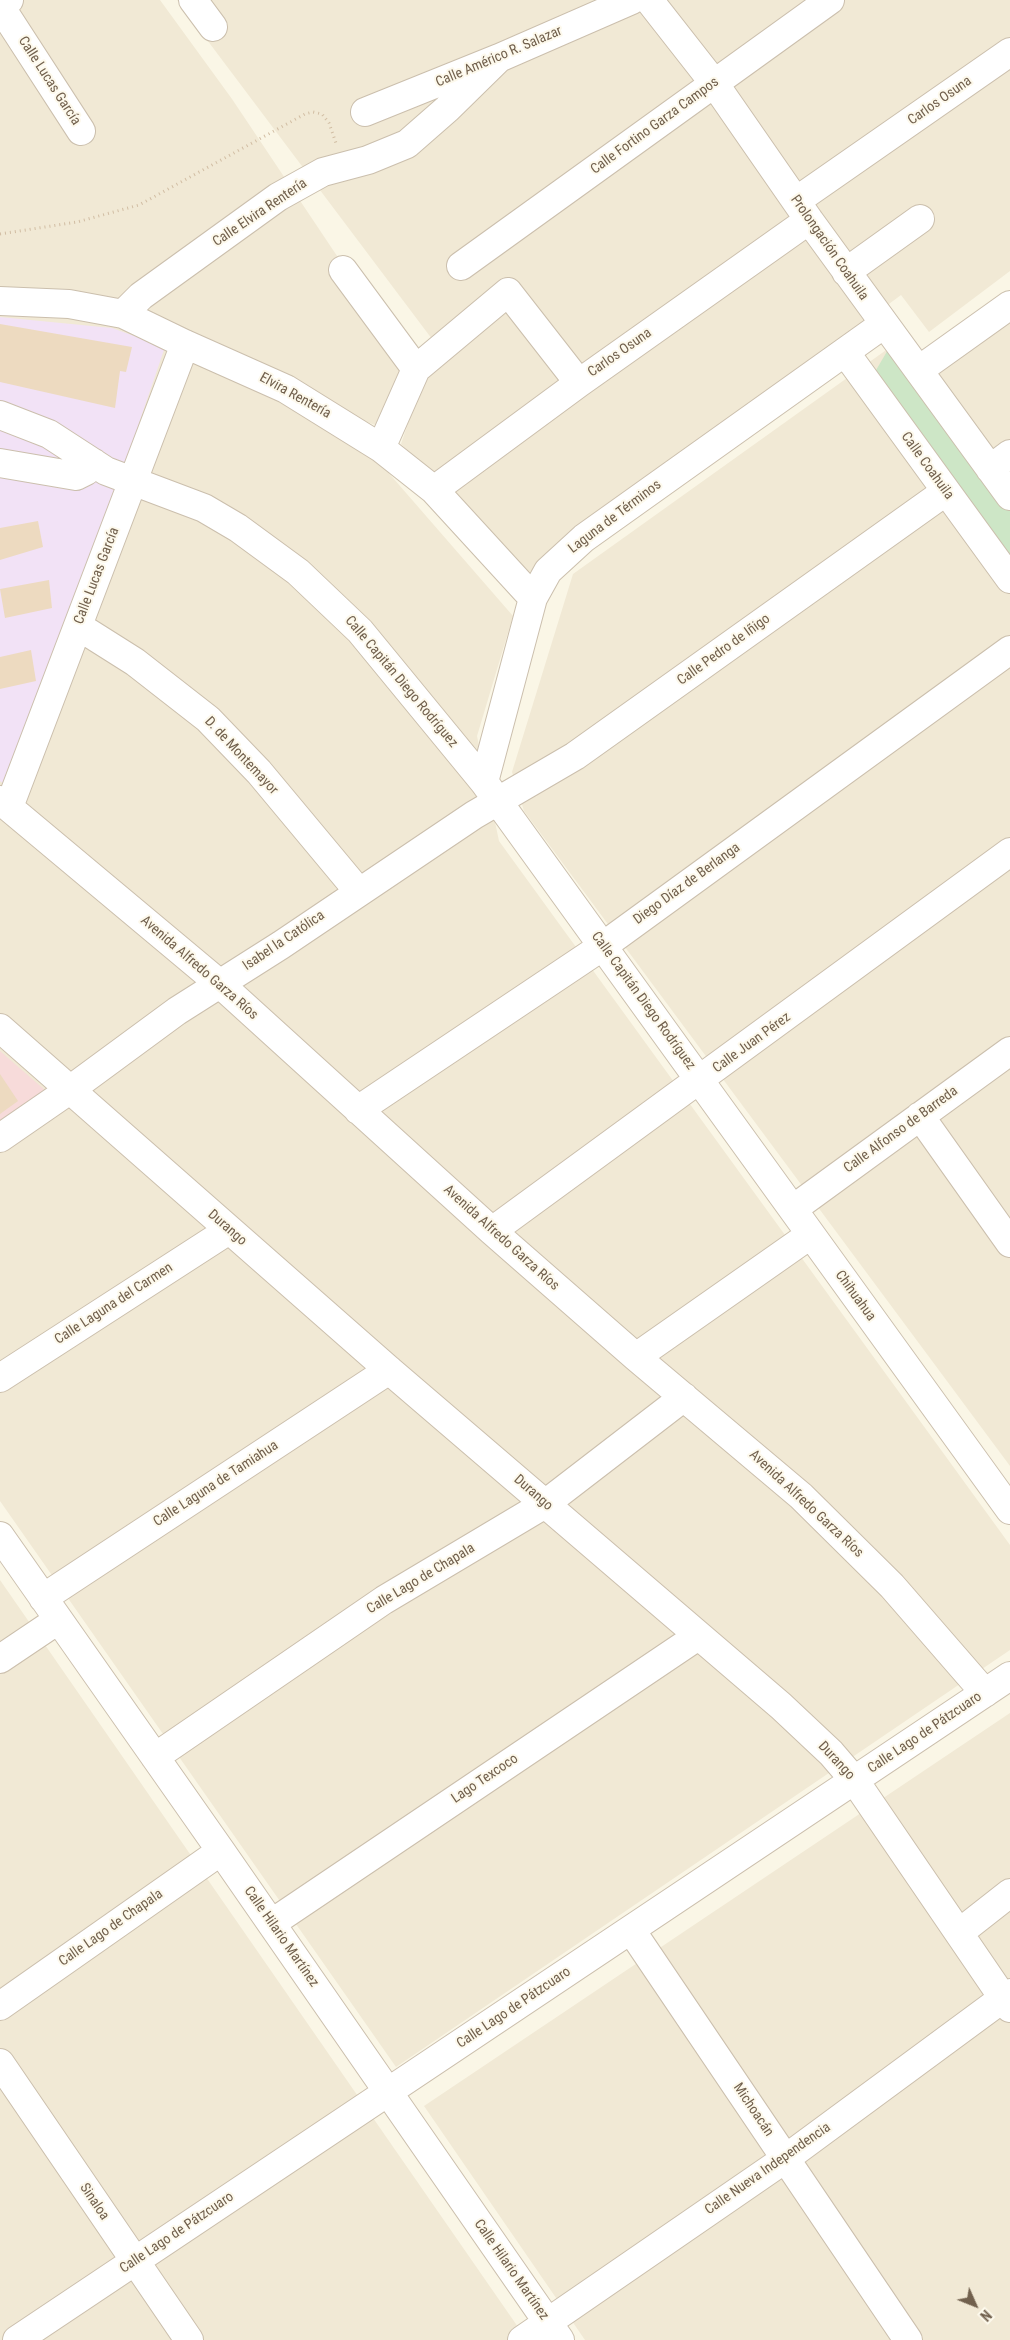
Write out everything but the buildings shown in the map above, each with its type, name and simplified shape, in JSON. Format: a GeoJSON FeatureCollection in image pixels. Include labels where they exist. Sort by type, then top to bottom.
{"type":"FeatureCollection","features":[{"type":"Feature","properties":{"kind":"street"},"geometry":{"type":"LineString","coordinates":[[0,6],[9,0]]}},
{"type":"Feature","properties":{"kind":"street"},"geometry":{"type":"LineString","coordinates":[[193,0],[213,27]]}},
{"type":"Feature","properties":{"kind":"street","name":"Calle Américo R. Salazar"},"geometry":{"type":"LineString","coordinates":[[365,112],[499,58],[632,0]]}},
{"type":"Feature","properties":{"kind":"street","name":"Prolongación Coahuila"},"geometry":{"type":"LineString","coordinates":[[649,0],[714,84],[884,324],[919,370],[1000,462],[1010,496]]}},
{"type":"Feature","properties":{"kind":"street","name":"Calle Fortino Garza Campos"},"geometry":{"type":"LineString","coordinates":[[471,258],[830,0]]}},
{"type":"Feature","properties":{"kind":"street","name":"Calle Lucas García"},"geometry":{"type":"LineString","coordinates":[[0,6],[81,131]]}},
{"type":"Feature","properties":{"kind":"street","name":"Carlos Osuna"},"geometry":{"type":"LineString","coordinates":[[434,490],[579,383],[1010,52]]}},
{"type":"Feature","properties":{"kind":"street","name":"Calle Elvira Rentería"},"geometry":{"type":"LineString","coordinates":[[123,314],[141,296],[278,197],[323,172],[368,160],[407,144],[447,109],[499,58]]}},
{"type":"Feature","properties":{"kind":"street"},"geometry":{"type":"LineString","coordinates":[[846,272],[920,219]]}},
{"type":"Feature","properties":{"kind":"street"},"geometry":{"type":"LineString","coordinates":[[343,270],[416,369]]}},
{"type":"Feature","properties":{"kind":"street"},"geometry":{"type":"LineString","coordinates":[[381,448],[416,369],[508,292],[579,383]]}},
{"type":"Feature","properties":{"kind":"street","name":"Elvira Rentería"},"geometry":{"type":"LineString","coordinates":[[0,301],[69,304],[123,314],[286,389],[381,448],[434,490],[533,598]]}},
{"type":"Feature","properties":{"kind":"street"},"geometry":{"type":"LineString","coordinates":[[919,370],[1010,305]]}},
{"type":"Feature","properties":{"kind":"street","name":"Laguna de Términos"},"geometry":{"type":"LineString","coordinates":[[491,792],[533,598],[548,571],[584,538],[884,324]]}},
{"type":"Feature","properties":{"kind":"street","name":"Calle Lucas García"},"geometry":{"type":"LineString","coordinates":[[5,803],[78,626],[185,344]]}},
{"type":"Feature","properties":{"kind":"street","name":"Calle Coahuila"},"geometry":{"type":"LineString","coordinates":[[845,352],[1010,579]]}},
{"type":"Feature","properties":{"kind":"street","name":"Calle Capitán Diego Rodríguez"},"geometry":{"type":"LineString","coordinates":[[0,415],[50,434],[94,463],[132,482],[204,508],[238,528],[298,572],[360,631],[491,792],[700,1081]]}},
{"type":"Feature","properties":{"kind":"street"},"geometry":{"type":"LineString","coordinates":[[0,463],[76,476],[86,471],[94,463]]}},
{"type":"Feature","properties":{"kind":"street","name":"Calle Pedro de Iñigo"},"geometry":{"type":"LineString","coordinates":[[491,792],[531,783],[575,756],[945,492]]}},
{"type":"Feature","properties":{"kind":"street","name":"D. de Montemayor"},"geometry":{"type":"LineString","coordinates":[[78,626],[142,667],[208,719],[259,772],[358,892]]}},
{"type":"Feature","properties":{"kind":"street","name":"Diego Díaz de Berlanga"},"geometry":{"type":"LineString","coordinates":[[358,1110],[603,946],[1010,650]]}},
{"type":"Feature","properties":{"kind":"street","name":"Isabel la Católica"},"geometry":{"type":"LineString","coordinates":[[0,1138],[71,1089],[177,1011],[358,892],[491,792]]}},
{"type":"Feature","properties":{"kind":"street","name":"Avenida Alfredo Garza Ríos"},"geometry":{"type":"LineString","coordinates":[[5,803],[220,984],[492,1231],[684,1398],[762,1461],[846,1538],[892,1586],[985,1693]]}},
{"type":"Feature","properties":{"kind":"street","name":"Calle Juan Pérez"},"geometry":{"type":"LineString","coordinates":[[492,1231],[700,1081],[1010,852]]}},
{"type":"Feature","properties":{"kind":"street","name":"Durango"},"geometry":{"type":"LineString","coordinates":[[0,1028],[389,1370],[781,1706],[830,1753],[855,1780],[959,1933],[1008,2000]]}},
{"type":"Feature","properties":{"kind":"street","name":"Calle Alfonso de Barreda"},"geometry":{"type":"LineString","coordinates":[[793,1209],[1010,1051]]}},
{"type":"Feature","properties":{"kind":"street","name":"Chihuahua"},"geometry":{"type":"LineString","coordinates":[[700,1081],[1010,1510]]}},
{"type":"Feature","properties":{"kind":"street"},"geometry":{"type":"LineString","coordinates":[[920,1116],[1010,1243]]}},
{"type":"Feature","properties":{"kind":"street","name":"Calle Laguna del Carmen"},"geometry":{"type":"LineString","coordinates":[[0,1378],[229,1230]]}},
{"type":"Feature","properties":{"kind":"street"},"geometry":{"type":"LineString","coordinates":[[636,1357],[810,1235]]}},
{"type":"Feature","properties":{"kind":"street","name":"Calle Laguna de Tamiahua"},"geometry":{"type":"LineString","coordinates":[[43,1598],[389,1370]]}},
{"type":"Feature","properties":{"kind":"street","name":"Calle Lago de Chapala"},"geometry":{"type":"LineString","coordinates":[[155,1757],[384,1600],[545,1504],[684,1398]]}},
{"type":"Feature","properties":{"kind":"street","name":"Calle Hilario Martínez"},"geometry":{"type":"LineString","coordinates":[[0,1536],[554,2331]]}},
{"type":"Feature","properties":{"kind":"street"},"geometry":{"type":"LineString","coordinates":[[0,1659],[58,1620]]}},
{"type":"Feature","properties":{"kind":"street","name":"Lago Texcoco"},"geometry":{"type":"LineString","coordinates":[[272,1924],[698,1636]]}},
{"type":"Feature","properties":{"kind":"street","name":"Calle Lago de Pátzcuaro"},"geometry":{"type":"LineString","coordinates":[[17,2340],[1010,1676]]}},
{"type":"Feature","properties":{"kind":"street","name":"Calle Lago de Chapala"},"geometry":{"type":"LineString","coordinates":[[0,2006],[221,1851]]}},
{"type":"Feature","properties":{"kind":"street"},"geometry":{"type":"LineString","coordinates":[[959,1933],[1010,1893]]}},
{"type":"Feature","properties":{"kind":"street","name":"Michoacán"},"geometry":{"type":"LineString","coordinates":[[631,1930],[908,2340]]}},
{"type":"Feature","properties":{"kind":"street","name":"Calle Nueva Independencia"},"geometry":{"type":"LineString","coordinates":[[522,2340],[554,2331],[785,2159],[1008,2000]]}},
{"type":"Feature","properties":{"kind":"street","name":"Sinaloa"},"geometry":{"type":"LineString","coordinates":[[0,2063],[189,2340]]}},
{"type":"Feature","properties":{"kind":"path"},"geometry":{"type":"LineString","coordinates":[[0,234],[77,222],[138,205],[304,114],[313,112],[322,114],[329,122],[344,166]]}},
{"type":"Feature","properties":{"kind":"shaded area"},"geometry":{"type":"Polygon","coordinates":[[[0,0],[160,0],[232,99],[410,365],[378,426],[126,334],[288,403],[380,463],[513,616],[477,736],[499,841],[1010,1545],[1010,1650],[396,2067],[0,1501],[0,0]]]}},
{"type":"Feature","properties":{"kind":"shaded area"},"geometry":{"type":"Polygon","coordinates":[[[177,0],[1010,0],[1010,271],[929,332],[901,295],[527,574],[401,444],[435,343],[177,0]]]}},
{"type":"Feature","properties":{"kind":"shaded area"},"geometry":{"type":"Polygon","coordinates":[[[1010,310],[1010,1466],[524,811],[512,772],[573,574],[889,348],[912,380],[1010,310]]]}},
{"type":"Feature","properties":{"kind":"shaded area"},"geometry":{"type":"Polygon","coordinates":[[[0,317],[112,328],[165,347],[13,792],[0,781],[0,317]]]}},
{"type":"Feature","properties":{"kind":"shaded area"},"geometry":{"type":"Polygon","coordinates":[[[0,1051],[46,1091],[0,1122],[0,1051]]]}},
{"type":"Feature","properties":{"kind":"shaded area"},"geometry":{"type":"Polygon","coordinates":[[[0,1580],[527,2340],[0,2340],[0,1580]]]}},
{"type":"Feature","properties":{"kind":"shaded area"},"geometry":{"type":"Polygon","coordinates":[[[1010,1713],[1010,2340],[585,2340],[424,2106],[1010,1713]]]}},
{"type":"Feature","properties":{"kind":"green space"},"geometry":{"type":"Polygon","coordinates":[[[889,348],[927,395],[1010,509],[1010,574],[872,377],[889,348]]]}}]}
